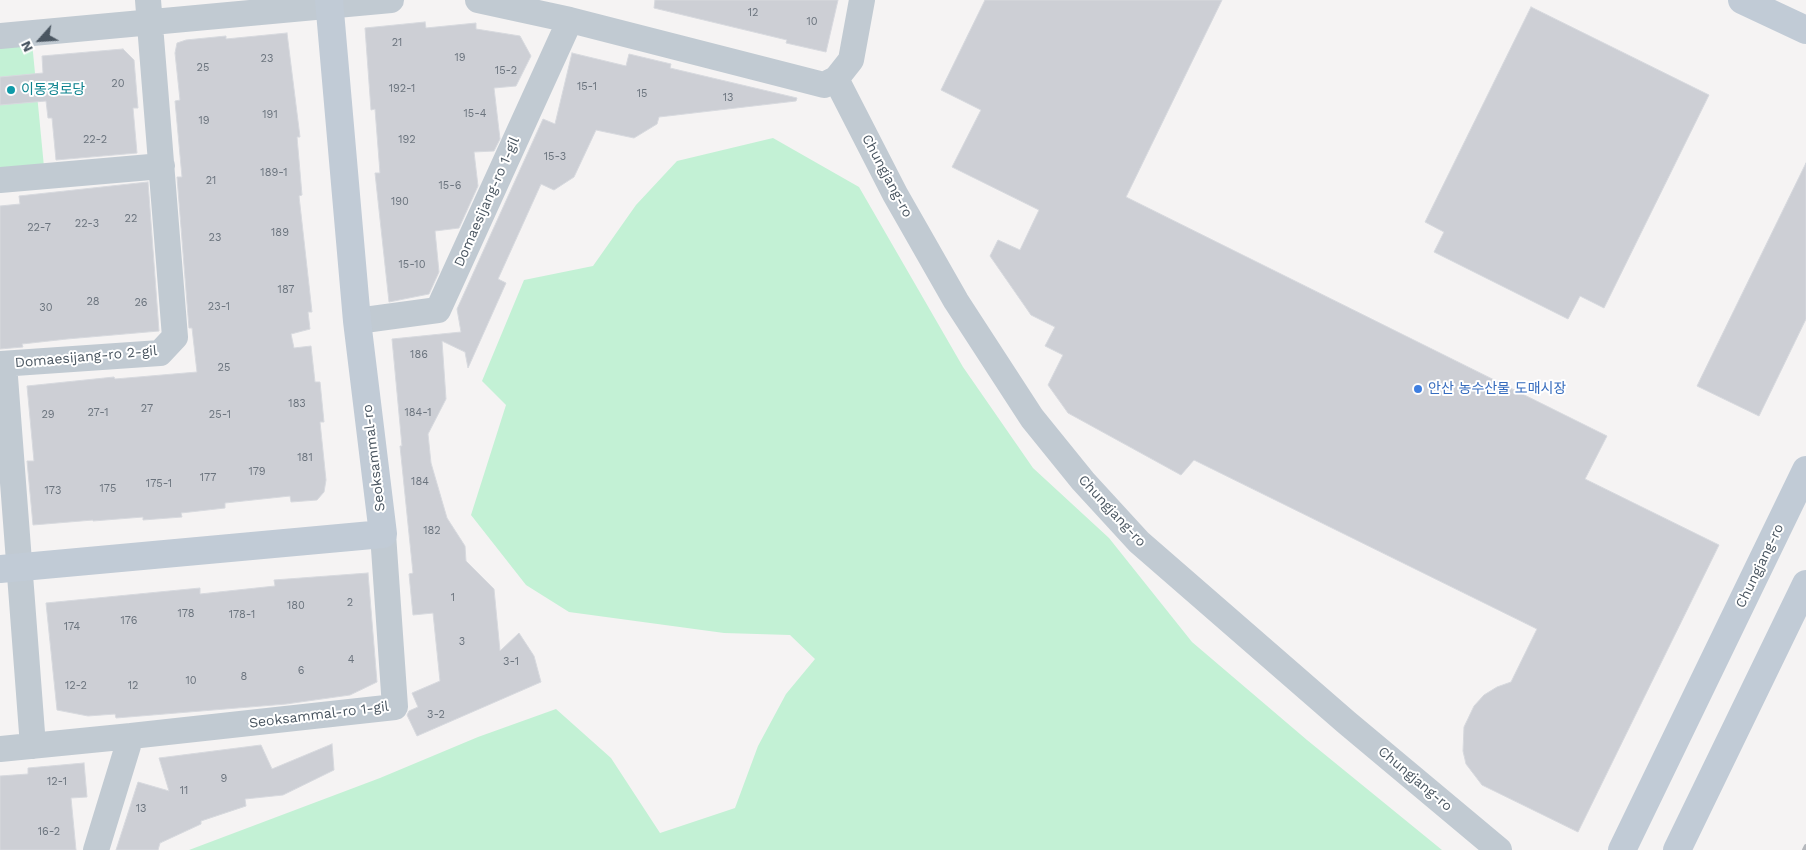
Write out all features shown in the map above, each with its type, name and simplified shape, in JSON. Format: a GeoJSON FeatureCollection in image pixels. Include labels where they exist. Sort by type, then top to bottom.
{"type":"FeatureCollection","features":[{"type":"Feature","properties":{"kind":"street"},"geometry":{"type":"LineString","coordinates":[[0,36],[149,11],[392,0]]}},
{"type":"Feature","properties":{"kind":"street"},"geometry":{"type":"LineString","coordinates":[[478,0],[570,20],[824,85],[836,79],[851,60],[862,0]]}},
{"type":"Feature","properties":{"kind":"street"},"geometry":{"type":"LineString","coordinates":[[1742,0],[1806,30]]}},
{"type":"Feature","properties":{"kind":"street","name":"Seoksammal-ro"},"geometry":{"type":"LineString","coordinates":[[329,3],[357,321],[383,534]]}},
{"type":"Feature","properties":{"kind":"street","name":"Domaesijang-ro 2-gil"},"geometry":{"type":"LineString","coordinates":[[2,364],[160,353],[175,337],[149,11]]}},
{"type":"Feature","properties":{"kind":"street","name":"Domaesijang-ro 1-gil"},"geometry":{"type":"LineString","coordinates":[[357,321],[438,310],[570,20]]}},
{"type":"Feature","properties":{"kind":"street","name":"Chungjang-ro"},"geometry":{"type":"LineString","coordinates":[[836,79],[895,194],[956,301],[1032,418],[1083,481],[1139,542],[1346,722],[1499,850]]}},
{"type":"Feature","properties":{"kind":"street"},"geometry":{"type":"LineString","coordinates":[[0,180],[162,166]]}},
{"type":"Feature","properties":{"kind":"street"},"geometry":{"type":"LineString","coordinates":[[2,364],[10,568],[33,746]]}},
{"type":"Feature","properties":{"kind":"street","name":"Chungjang-ro"},"geometry":{"type":"LineString","coordinates":[[1622,850],[1806,470]]}},
{"type":"Feature","properties":{"kind":"street"},"geometry":{"type":"LineString","coordinates":[[10,568],[383,534]]}},
{"type":"Feature","properties":{"kind":"street","name":"Seoksammal-ro 1-gil"},"geometry":{"type":"LineString","coordinates":[[0,749],[395,707],[383,534]]}},
{"type":"Feature","properties":{"kind":"street"},"geometry":{"type":"LineString","coordinates":[[1677,850],[1806,584]]}},
{"type":"Feature","properties":{"kind":"street"},"geometry":{"type":"LineString","coordinates":[[96,850],[131,736]]}},
{"type":"Feature","properties":{"kind":"green space"},"geometry":{"type":"Polygon","coordinates":[[[32,42],[44,167],[0,171],[0,45],[32,42]]]}},
{"type":"Feature","properties":{"kind":"green space"},"geometry":{"type":"Polygon","coordinates":[[[773,138],[859,187],[963,367],[1033,468],[1109,538],[1192,642],[1307,740],[1442,850],[189,850],[380,778],[478,737],[556,709],[611,758],[660,833],[735,808],[758,746],[786,694],[815,659],[790,635],[724,633],[569,612],[526,585],[471,515],[506,405],[482,381],[524,280],[593,266],[636,205],[677,161],[773,138]]]}},
{"type":"Feature","properties":{"kind":"building"},"geometry":{"type":"Polygon","coordinates":[[[655,0],[838,0],[826,52],[786,43],[787,40],[654,8],[655,0]]]}},
{"type":"Feature","properties":{"kind":"building"},"geometry":{"type":"Polygon","coordinates":[[[985,0],[1222,0],[1126,197],[1607,436],[1585,479],[1719,545],[1578,832],[1482,785],[1466,764],[1463,751],[1464,727],[1474,706],[1484,695],[1497,687],[1511,682],[1537,629],[1194,460],[1181,475],[1068,413],[1048,385],[1063,355],[1045,346],[1055,327],[1031,315],[990,256],[998,240],[1020,250],[1039,210],[952,167],[981,110],[941,90],[985,0]]]}},
{"type":"Feature","properties":{"kind":"building"},"geometry":{"type":"Polygon","coordinates":[[[1531,7],[1709,95],[1604,308],[1580,296],[1568,319],[1434,252],[1444,232],[1425,222],[1531,7]]]}},
{"type":"Feature","properties":{"kind":"building"},"geometry":{"type":"Polygon","coordinates":[[[425,22],[426,28],[476,23],[476,29],[520,36],[531,56],[516,86],[494,88],[500,139],[494,151],[474,152],[478,186],[459,228],[435,231],[439,272],[429,294],[389,302],[375,173],[380,173],[375,109],[371,110],[365,28],[425,22]]]}},
{"type":"Feature","properties":{"kind":"building"},"geometry":{"type":"Polygon","coordinates":[[[287,33],[300,137],[297,137],[302,195],[299,196],[312,312],[308,312],[310,329],[291,334],[294,348],[311,346],[315,382],[320,382],[324,422],[320,422],[326,480],[324,492],[317,500],[291,502],[290,496],[225,503],[225,508],[181,513],[182,517],[143,520],[143,517],[33,525],[27,461],[34,461],[27,386],[114,377],[115,379],[197,372],[192,328],[189,328],[177,177],[182,177],[175,101],[180,100],[175,53],[177,43],[186,40],[226,36],[226,39],[287,33]]]}},
{"type":"Feature","properties":{"kind":"building"},"geometry":{"type":"Polygon","coordinates":[[[123,49],[134,60],[138,108],[133,108],[137,153],[56,160],[52,118],[48,118],[46,101],[0,105],[0,77],[43,73],[42,56],[123,49]]]}},
{"type":"Feature","properties":{"kind":"building"},"geometry":{"type":"Polygon","coordinates":[[[572,53],[626,66],[629,54],[671,64],[670,68],[797,98],[796,101],[659,117],[657,124],[634,138],[596,130],[574,177],[554,190],[541,184],[498,279],[506,283],[468,368],[465,352],[442,341],[446,399],[428,434],[431,463],[447,518],[465,546],[466,561],[494,589],[500,651],[519,633],[534,656],[541,682],[417,736],[407,715],[409,711],[418,707],[412,693],[440,681],[433,613],[413,615],[409,574],[413,573],[400,446],[402,446],[392,339],[461,332],[457,309],[543,119],[555,124],[572,53]]]}},
{"type":"Feature","properties":{"kind":"building"},"geometry":{"type":"Polygon","coordinates":[[[1806,163],[1806,319],[1759,416],[1697,386],[1806,163]]]}},
{"type":"Feature","properties":{"kind":"building"},"geometry":{"type":"Polygon","coordinates":[[[148,182],[159,331],[22,344],[23,347],[0,349],[0,206],[20,204],[19,196],[148,182]]]}},
{"type":"Feature","properties":{"kind":"building"},"geometry":{"type":"Polygon","coordinates":[[[368,573],[377,682],[350,695],[286,704],[116,718],[115,714],[88,716],[57,710],[46,603],[200,588],[200,594],[275,586],[274,580],[368,573]]]}},
{"type":"Feature","properties":{"kind":"building"},"geometry":{"type":"Polygon","coordinates":[[[332,744],[334,770],[283,795],[245,799],[246,806],[201,821],[201,824],[160,843],[158,850],[116,850],[138,782],[169,791],[159,758],[261,745],[272,769],[332,744]]]}},
{"type":"Feature","properties":{"kind":"building"},"geometry":{"type":"Polygon","coordinates":[[[84,763],[87,797],[71,798],[76,850],[0,850],[0,776],[28,774],[28,768],[84,763]]]}},
{"type":"Feature","properties":{"kind":"railway"},"geometry":{"type":"LineString","coordinates":[[1804,850],[1806,846]]}},
{"type":"Feature","properties":{"kind":"place","name":"이동경로당"},"geometry":{"type":"Point","coordinates":[11,90]}},
{"type":"Feature","properties":{"kind":"place","name":"안산 농수산물 도매시장"},"geometry":{"type":"Point","coordinates":[1418,389]}}]}
